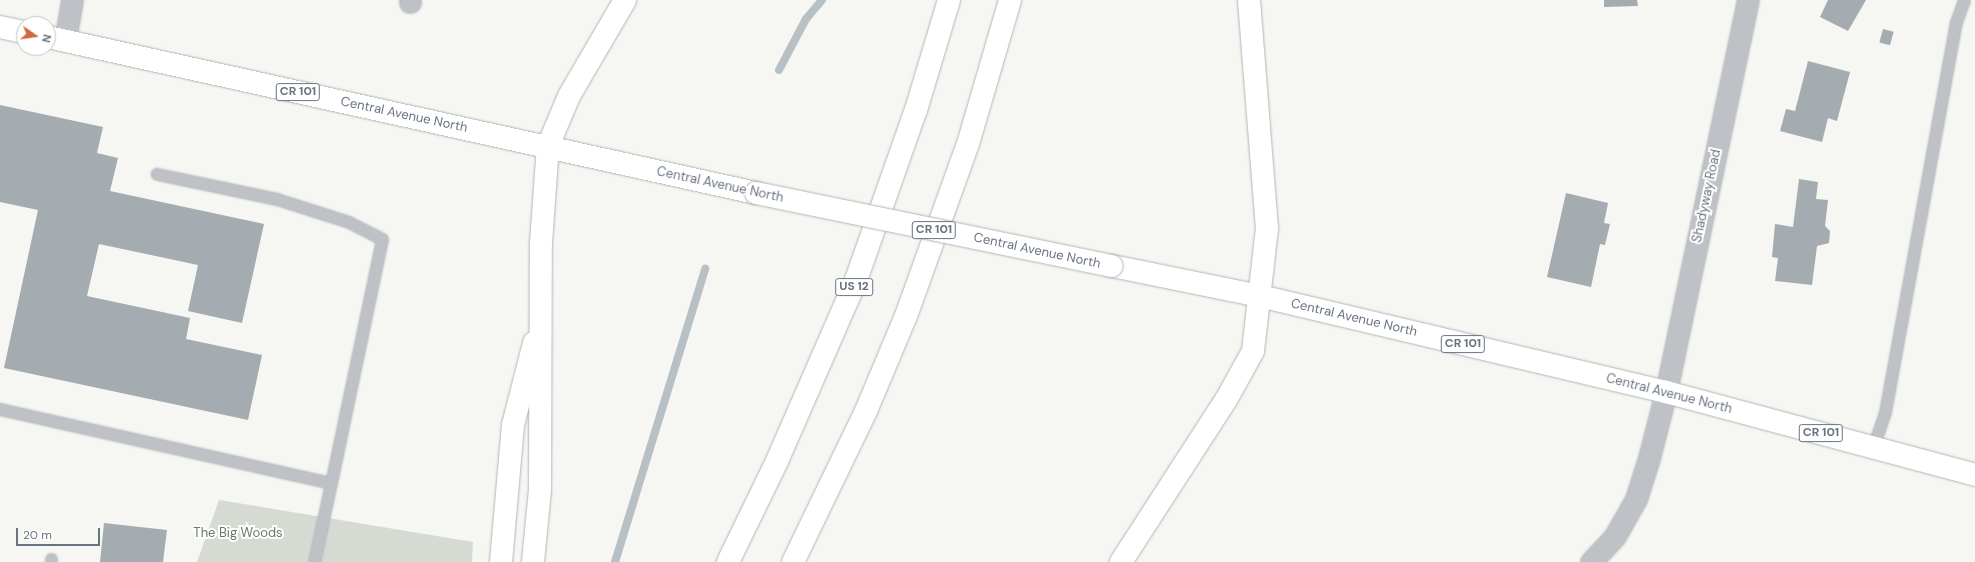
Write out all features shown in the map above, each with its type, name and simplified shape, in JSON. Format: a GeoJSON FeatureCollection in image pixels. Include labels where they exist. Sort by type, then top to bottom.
{"type":"FeatureCollection","features":[{"type":"Feature","properties":{"kind":"main road"},"geometry":{"type":"LineString","coordinates":[[533,562],[540,489],[542,197],[548,146],[569,96],[625,0]]}},
{"type":"Feature","properties":{"kind":"main road","name":"US 12"},"geometry":{"type":"LineString","coordinates":[[728,562],[777,461],[856,280],[904,147],[949,0]]}},
{"type":"Feature","properties":{"kind":"main road"},"geometry":{"type":"LineString","coordinates":[[793,562],[866,412],[906,316],[968,144],[1010,0]]}},
{"type":"Feature","properties":{"kind":"main road"},"geometry":{"type":"LineString","coordinates":[[1121,562],[1218,413],[1253,351],[1267,229],[1249,0]]}},
{"type":"Feature","properties":{"kind":"main road"},"geometry":{"type":"LineString","coordinates":[[0,27],[16,30]]}},
{"type":"Feature","properties":{"kind":"main road","name":"Central Avenue North"},"geometry":{"type":"LineString","coordinates":[[56,39],[548,146],[756,193],[1260,296],[1666,392],[1975,475]]}},
{"type":"Feature","properties":{"kind":"main road"},"geometry":{"type":"LineString","coordinates":[[501,562],[513,425],[542,313]]}},
{"type":"Feature","properties":{"kind":"street"},"geometry":{"type":"LineString","coordinates":[[56,39],[72,0]]}},
{"type":"Feature","properties":{"kind":"street","name":"Shadyway Road"},"geometry":{"type":"LineString","coordinates":[[1591,562],[1615,536],[1636,499],[1666,392],[1748,0]]}},
{"type":"Feature","properties":{"kind":"lane"},"geometry":{"type":"LineString","coordinates":[[1873,447],[1885,412],[1956,22],[1964,0]]}},
{"type":"Feature","properties":{"kind":"lane"},"geometry":{"type":"LineString","coordinates":[[157,174],[277,199],[349,222],[382,239],[314,562]]}},
{"type":"Feature","properties":{"kind":"lane"},"geometry":{"type":"LineString","coordinates":[[0,409],[331,483]]}},
{"type":"Feature","properties":{"kind":"green space","name":"The Big Woods"},"geometry":{"type":"Polygon","coordinates":[[[219,500],[473,542],[472,562],[197,562],[219,500]]]}},
{"type":"Feature","properties":{"kind":"building"},"geometry":{"type":"Polygon","coordinates":[[[1604,0],[1637,0],[1638,6],[1604,7],[1604,0]]]}},
{"type":"Feature","properties":{"kind":"building"},"geometry":{"type":"Polygon","coordinates":[[[1828,0],[1866,0],[1848,31],[1820,17],[1828,0]]]}},
{"type":"Feature","properties":{"kind":"building"},"geometry":{"type":"Polygon","coordinates":[[[1883,29],[1894,32],[1890,45],[1879,43],[1883,29]]]}},
{"type":"Feature","properties":{"kind":"building"},"geometry":{"type":"Polygon","coordinates":[[[1808,61],[1850,72],[1837,121],[1828,118],[1822,142],[1780,131],[1786,109],[1795,111],[1808,61]]]}},
{"type":"Feature","properties":{"kind":"building"},"geometry":{"type":"Polygon","coordinates":[[[0,105],[103,127],[97,153],[118,158],[110,191],[264,224],[242,323],[188,311],[198,265],[99,244],[87,296],[190,318],[186,339],[262,355],[248,420],[4,368],[38,210],[0,202],[0,105]]]}},
{"type":"Feature","properties":{"kind":"building"},"geometry":{"type":"Polygon","coordinates":[[[1799,179],[1818,182],[1816,199],[1828,200],[1825,226],[1830,231],[1829,243],[1817,246],[1812,285],[1775,281],[1778,258],[1772,257],[1775,224],[1793,227],[1799,179]]]}},
{"type":"Feature","properties":{"kind":"building"},"geometry":{"type":"Polygon","coordinates":[[[1566,193],[1608,203],[1604,223],[1610,224],[1605,245],[1600,244],[1591,287],[1547,277],[1566,193]]]}},
{"type":"Feature","properties":{"kind":"building"},"geometry":{"type":"Polygon","coordinates":[[[104,523],[167,530],[163,562],[100,562],[104,523]]]}},
{"type":"Feature","properties":{"kind":"waterway"},"geometry":{"type":"LineString","coordinates":[[779,70],[806,19],[822,0]]}},
{"type":"Feature","properties":{"kind":"waterway"},"geometry":{"type":"LineString","coordinates":[[615,562],[705,269]]}}]}
